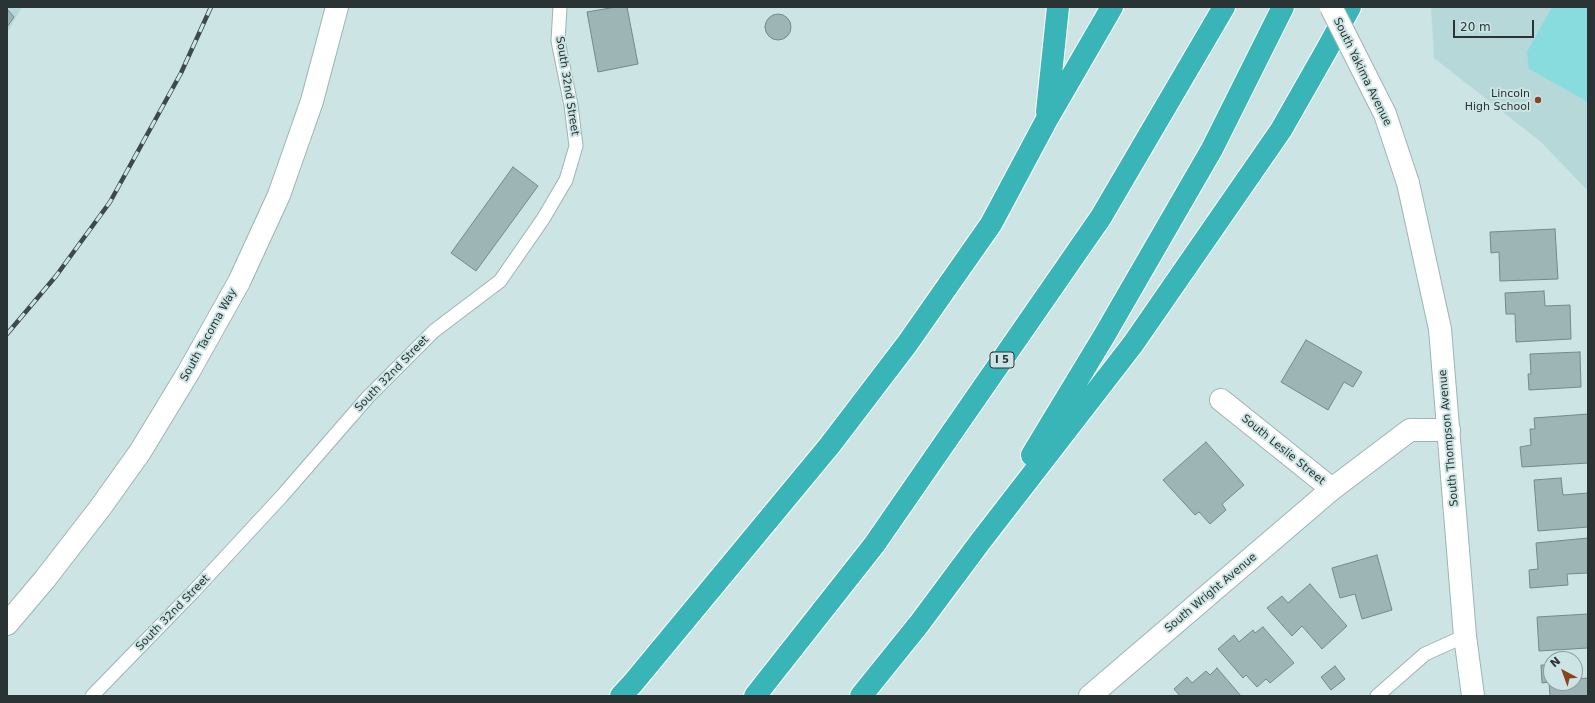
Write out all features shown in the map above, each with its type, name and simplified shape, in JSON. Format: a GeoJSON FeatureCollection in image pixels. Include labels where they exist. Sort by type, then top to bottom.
{"type":"FeatureCollection","features":[{"type":"Feature","properties":{"kind":"highway"},"geometry":{"type":"LineString","coordinates":[[1046,121],[1058,7]]}},
{"type":"Feature","properties":{"kind":"highway"},"geometry":{"type":"LineString","coordinates":[[621,696],[830,445],[902,350],[991,224],[1046,121],[1112,7]]}},
{"type":"Feature","properties":{"kind":"highway","name":"I 5"},"geometry":{"type":"LineString","coordinates":[[755,696],[874,545],[1101,217],[1224,7]]}},
{"type":"Feature","properties":{"kind":"highway"},"geometry":{"type":"LineString","coordinates":[[980,542],[1104,336],[1212,149],[1284,7]]}},
{"type":"Feature","properties":{"kind":"highway"},"geometry":{"type":"LineString","coordinates":[[861,696],[919,624],[980,542],[1133,344],[1281,130],[1350,7]]}},
{"type":"Feature","properties":{"kind":"main road","name":"South Tacoma Way"},"geometry":{"type":"LineString","coordinates":[[7,624],[45,579],[96,514],[140,452],[188,373],[239,282],[282,187],[312,101],[337,7]]}},
{"type":"Feature","properties":{"kind":"main road","name":"South Yakima Avenue"},"geometry":{"type":"LineString","coordinates":[[1331,7],[1385,114],[1408,183]]}},
{"type":"Feature","properties":{"kind":"main road","name":"South Thompson Avenue"},"geometry":{"type":"LineString","coordinates":[[1408,183],[1440,329],[1465,636],[1473,696]]}},
{"type":"Feature","properties":{"kind":"main road","name":"South Leslie Street"},"geometry":{"type":"LineString","coordinates":[[1221,400],[1332,489],[1410,430],[1449,430]]}},
{"type":"Feature","properties":{"kind":"main road","name":"South Wright Avenue"},"geometry":{"type":"LineString","coordinates":[[1090,696],[1332,489]]}},
{"type":"Feature","properties":{"kind":"lane","name":"South 32nd Street"},"geometry":{"type":"LineString","coordinates":[[92,696],[194,591],[282,496],[368,397],[434,331],[500,281],[543,219],[566,180],[576,146],[571,105],[558,41],[560,7]]}},
{"type":"Feature","properties":{"kind":"lane"},"geometry":{"type":"LineString","coordinates":[[1377,696],[1425,654],[1465,636]]}},
{"type":"Feature","properties":{"kind":"shaded area"},"geometry":{"type":"Polygon","coordinates":[[[7,7],[22,7],[7,33],[7,7]]]}},
{"type":"Feature","properties":{"kind":"shaded area","name":"Lincoln High School"},"geometry":{"type":"Polygon","coordinates":[[[1431,7],[1588,7],[1588,191],[1541,142],[1434,58],[1431,7]]]}},
{"type":"Feature","properties":{"kind":"shaded area"},"geometry":{"type":"Polygon","coordinates":[[[1552,7],[1588,7],[1588,102],[1529,69],[1527,52],[1552,7]]]}},
{"type":"Feature","properties":{"kind":"building"},"geometry":{"type":"Polygon","coordinates":[[[616,7],[627,7],[638,64],[598,72],[587,12],[616,7]]]}},
{"type":"Feature","properties":{"kind":"building"},"geometry":{"type":"Polygon","coordinates":[[[7,9],[14,17],[7,27],[7,9]]]}},
{"type":"Feature","properties":{"kind":"building"},"geometry":{"type":"Polygon","coordinates":[[[778,14],[787,18],[791,27],[787,36],[778,40],[769,36],[765,27],[769,18],[778,14]]]}},
{"type":"Feature","properties":{"kind":"building"},"geometry":{"type":"Polygon","coordinates":[[[513,167],[538,186],[476,271],[451,253],[513,167]]]}},
{"type":"Feature","properties":{"kind":"building"},"geometry":{"type":"Polygon","coordinates":[[[1555,229],[1558,279],[1500,281],[1499,252],[1491,253],[1490,232],[1555,229]]]}},
{"type":"Feature","properties":{"kind":"building"},"geometry":{"type":"Polygon","coordinates":[[[1544,291],[1545,306],[1570,305],[1571,339],[1516,342],[1515,314],[1506,314],[1505,293],[1544,291]]]}},
{"type":"Feature","properties":{"kind":"building"},"geometry":{"type":"Polygon","coordinates":[[[1306,340],[1362,372],[1353,387],[1344,382],[1328,410],[1281,382],[1306,340]]]}},
{"type":"Feature","properties":{"kind":"building"},"geometry":{"type":"Polygon","coordinates":[[[1580,352],[1581,387],[1529,390],[1528,374],[1531,374],[1530,354],[1580,352]]]}},
{"type":"Feature","properties":{"kind":"building"},"geometry":{"type":"Polygon","coordinates":[[[1588,414],[1588,463],[1522,467],[1520,447],[1531,445],[1530,429],[1535,429],[1534,418],[1588,414]]]}},
{"type":"Feature","properties":{"kind":"building"},"geometry":{"type":"Polygon","coordinates":[[[1206,442],[1244,485],[1222,504],[1226,510],[1210,524],[1199,512],[1195,515],[1163,480],[1206,442]]]}},
{"type":"Feature","properties":{"kind":"building"},"geometry":{"type":"Polygon","coordinates":[[[1561,478],[1563,495],[1588,493],[1588,527],[1538,531],[1534,480],[1561,478]]]}},
{"type":"Feature","properties":{"kind":"building"},"geometry":{"type":"Polygon","coordinates":[[[1588,538],[1588,573],[1567,574],[1568,585],[1530,588],[1529,570],[1538,569],[1536,543],[1588,538]]]}},
{"type":"Feature","properties":{"kind":"building"},"geometry":{"type":"Polygon","coordinates":[[[1377,555],[1392,610],[1362,619],[1355,594],[1340,598],[1332,568],[1377,555]]]}},
{"type":"Feature","properties":{"kind":"building"},"geometry":{"type":"Polygon","coordinates":[[[1310,584],[1347,626],[1322,649],[1302,626],[1292,636],[1267,608],[1282,596],[1288,603],[1310,584]]]}},
{"type":"Feature","properties":{"kind":"building"},"geometry":{"type":"Polygon","coordinates":[[[1588,614],[1588,648],[1539,651],[1537,617],[1588,614]]]}},
{"type":"Feature","properties":{"kind":"building"},"geometry":{"type":"Polygon","coordinates":[[[1263,627],[1294,663],[1270,683],[1266,679],[1257,687],[1246,675],[1243,678],[1218,649],[1234,635],[1239,642],[1253,630],[1255,633],[1263,627]]]}},
{"type":"Feature","properties":{"kind":"building"},"geometry":{"type":"Polygon","coordinates":[[[1541,665],[1543,665],[1542,683],[1541,665]]]}},
{"type":"Feature","properties":{"kind":"building"},"geometry":{"type":"Polygon","coordinates":[[[1335,666],[1345,679],[1331,690],[1321,677],[1335,666]]]}},
{"type":"Feature","properties":{"kind":"building"},"geometry":{"type":"Polygon","coordinates":[[[1217,668],[1241,696],[1180,696],[1174,689],[1187,677],[1192,683],[1206,671],[1210,675],[1217,668]]]}},
{"type":"Feature","properties":{"kind":"building"},"geometry":{"type":"Polygon","coordinates":[[[1583,678],[1588,678],[1588,696],[1550,696],[1550,691],[1583,691],[1583,678]]]}},
{"type":"Feature","properties":{"kind":"railway"},"geometry":{"type":"LineString","coordinates":[[7,334],[56,276],[110,202],[181,73],[211,7]]}},
{"type":"Feature","properties":{"kind":"place","name":"Lincoln High School"},"geometry":{"type":"Point","coordinates":[1538,100]}}]}
